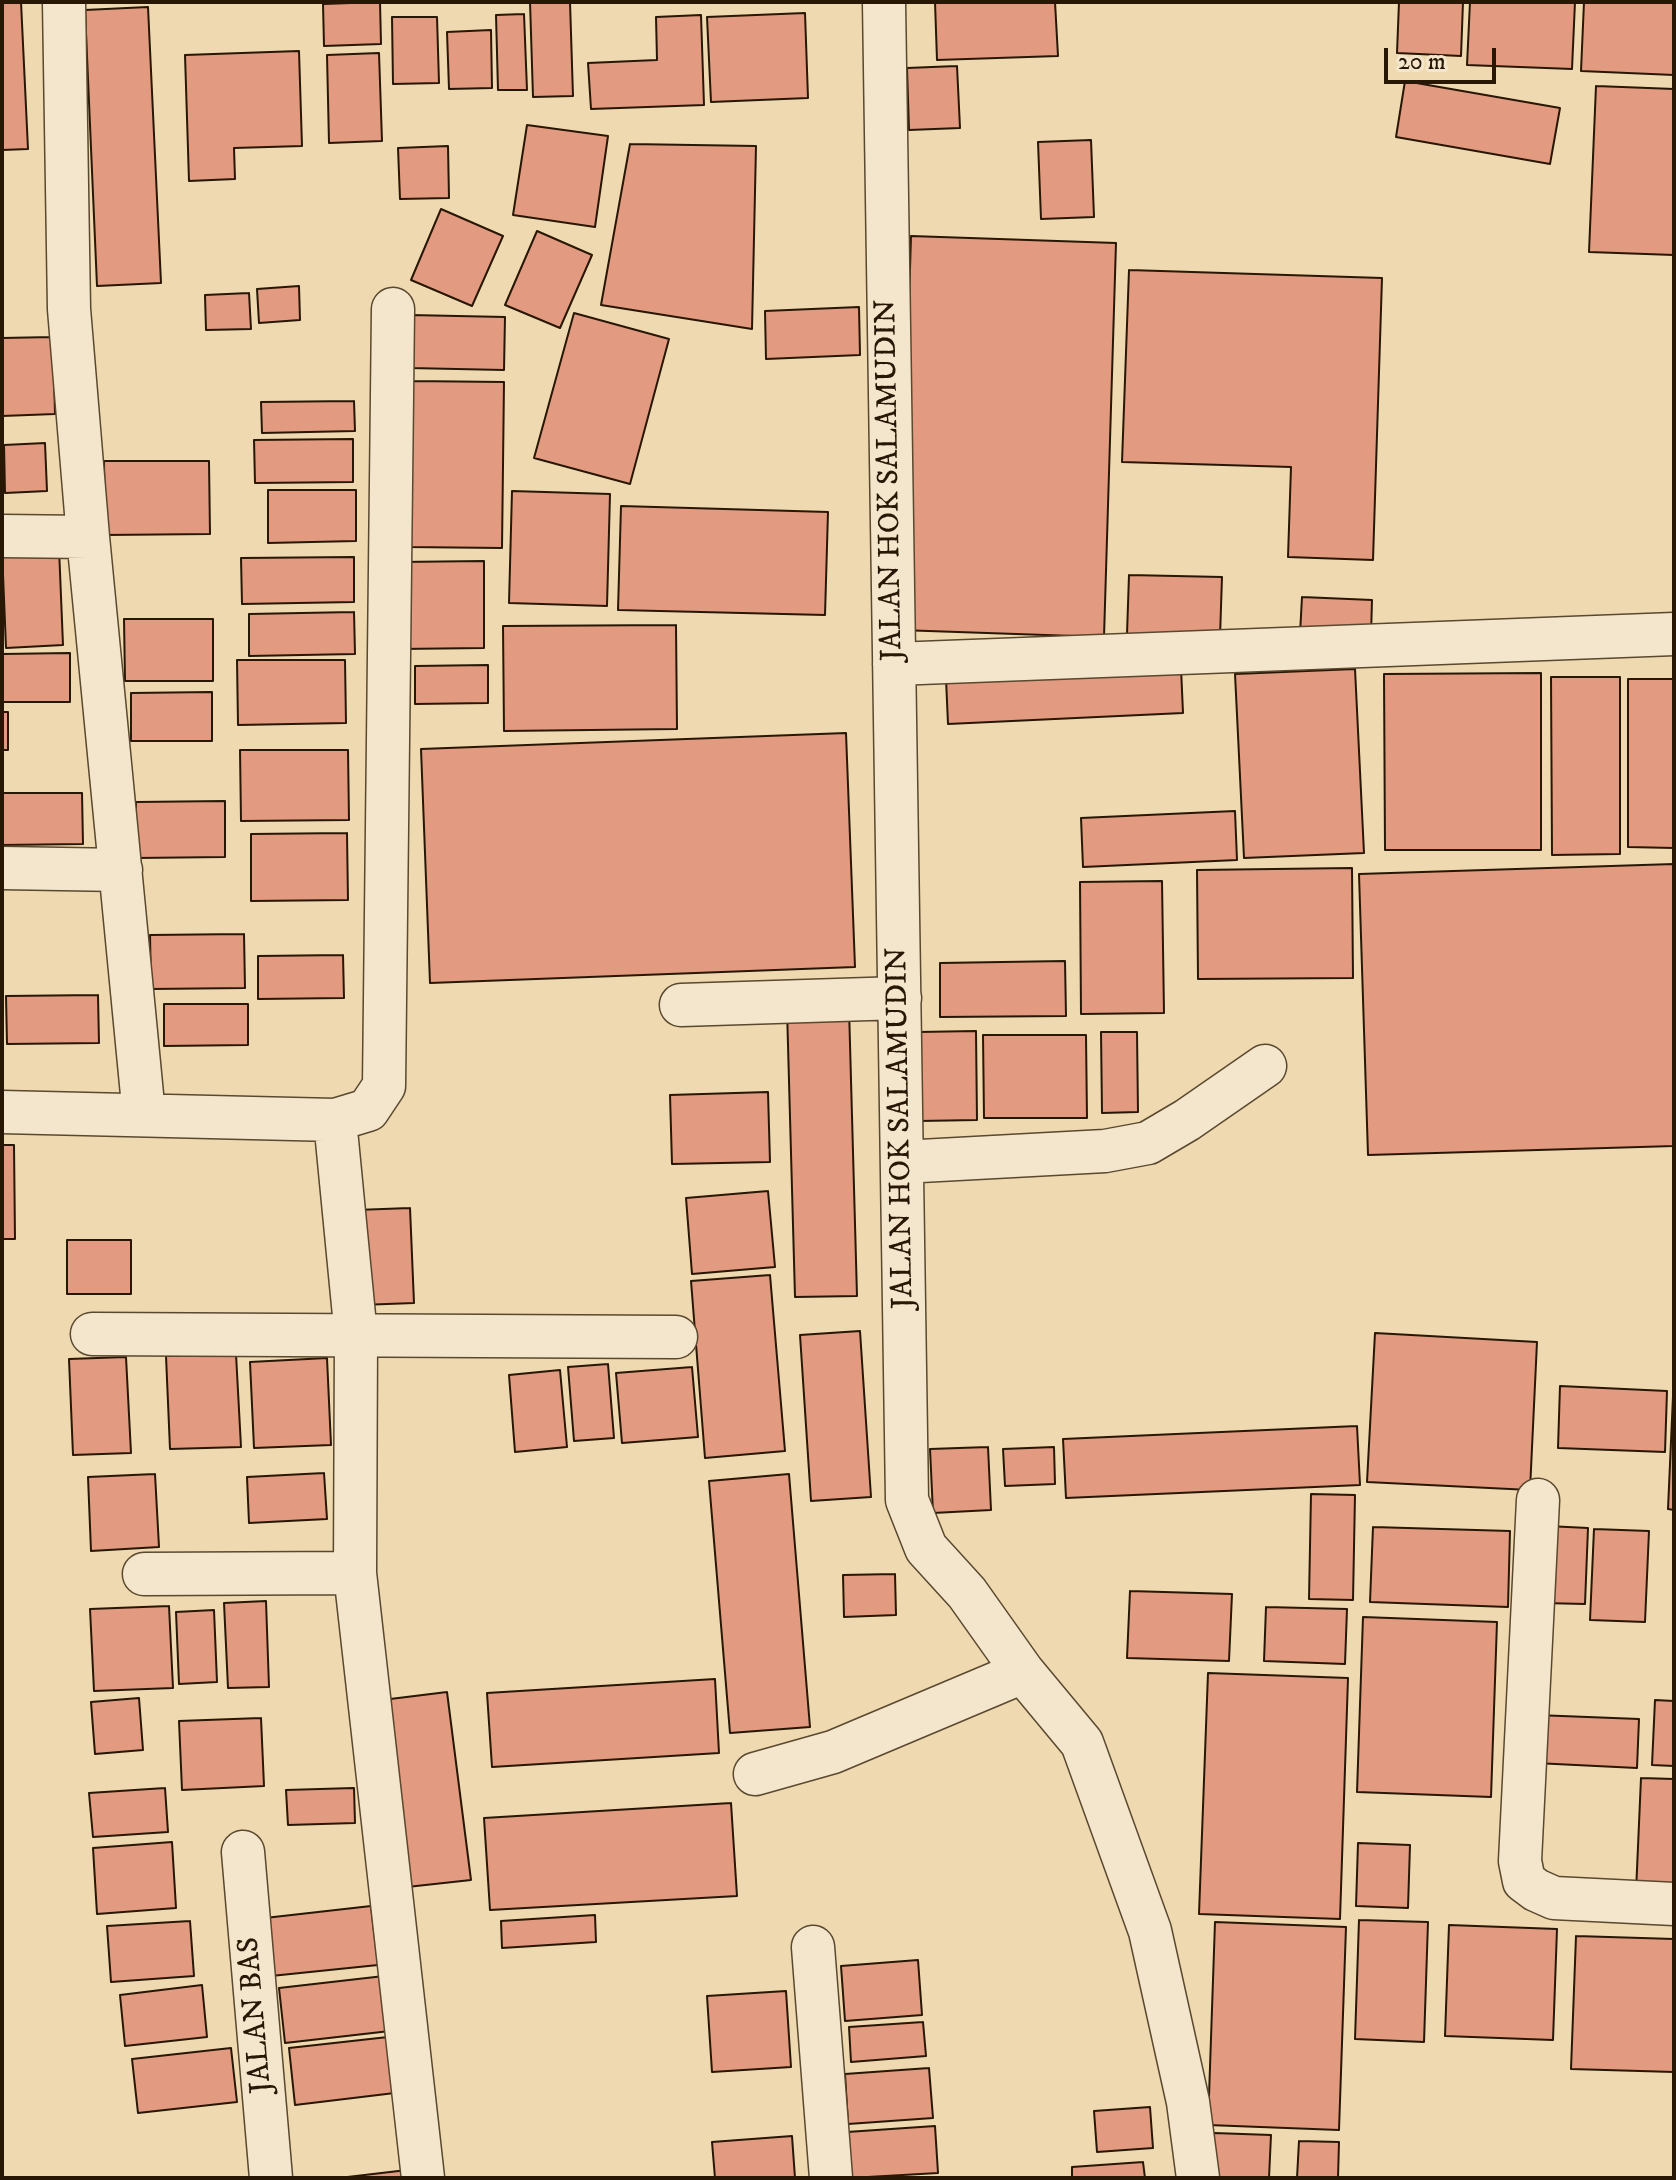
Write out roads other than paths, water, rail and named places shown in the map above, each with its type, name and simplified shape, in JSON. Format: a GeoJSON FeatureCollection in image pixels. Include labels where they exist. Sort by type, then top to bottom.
{"type":"FeatureCollection","features":[{"type":"Feature","properties":{"kind":"street"},"geometry":{"type":"LineString","coordinates":[[64,2],[69,309],[144,1115]]}},
{"type":"Feature","properties":{"kind":"street","name":"JALAN HOK SALAMUDIN"},"geometry":{"type":"LineString","coordinates":[[884,2],[907,1500],[926,1548],[967,1593],[1023,1672],[1082,1743],[1150,1931],[1188,2102],[1198,2178]]}},
{"type":"Feature","properties":{"kind":"street"},"geometry":{"type":"LineString","coordinates":[[2,1112],[335,1120],[368,1110],[384,1086],[393,309]]}},
{"type":"Feature","properties":{"kind":"street"},"geometry":{"type":"LineString","coordinates":[[2,536],[88,537]]}},
{"type":"Feature","properties":{"kind":"street"},"geometry":{"type":"LineString","coordinates":[[894,664],[1674,634]]}},
{"type":"Feature","properties":{"kind":"street"},"geometry":{"type":"LineString","coordinates":[[2,868],[121,870]]}},
{"type":"Feature","properties":{"kind":"street"},"geometry":{"type":"LineString","coordinates":[[681,1005],[900,998]]}},
{"type":"Feature","properties":{"kind":"street"},"geometry":{"type":"LineString","coordinates":[[902,1162],[1105,1151],[1148,1143],[1265,1066]]}},
{"type":"Feature","properties":{"kind":"street"},"geometry":{"type":"LineString","coordinates":[[335,1120],[356,1336],[355,1573],[423,2178]]}},
{"type":"Feature","properties":{"kind":"street"},"geometry":{"type":"LineString","coordinates":[[92,1334],[676,1337]]}},
{"type":"Feature","properties":{"kind":"street"},"geometry":{"type":"LineString","coordinates":[[1538,1500],[1520,1861],[1524,1881],[1554,1898],[1674,1904]]}},
{"type":"Feature","properties":{"kind":"street"},"geometry":{"type":"LineString","coordinates":[[144,1574],[355,1573]]}},
{"type":"Feature","properties":{"kind":"street"},"geometry":{"type":"LineString","coordinates":[[755,1774],[833,1752],[1023,1672]]}},
{"type":"Feature","properties":{"kind":"street","name":"JALAN BAS"},"geometry":{"type":"LineString","coordinates":[[243,1852],[271,2178]]}},
{"type":"Feature","properties":{"kind":"street"},"geometry":{"type":"LineString","coordinates":[[813,1947],[831,2178]]}}]}
